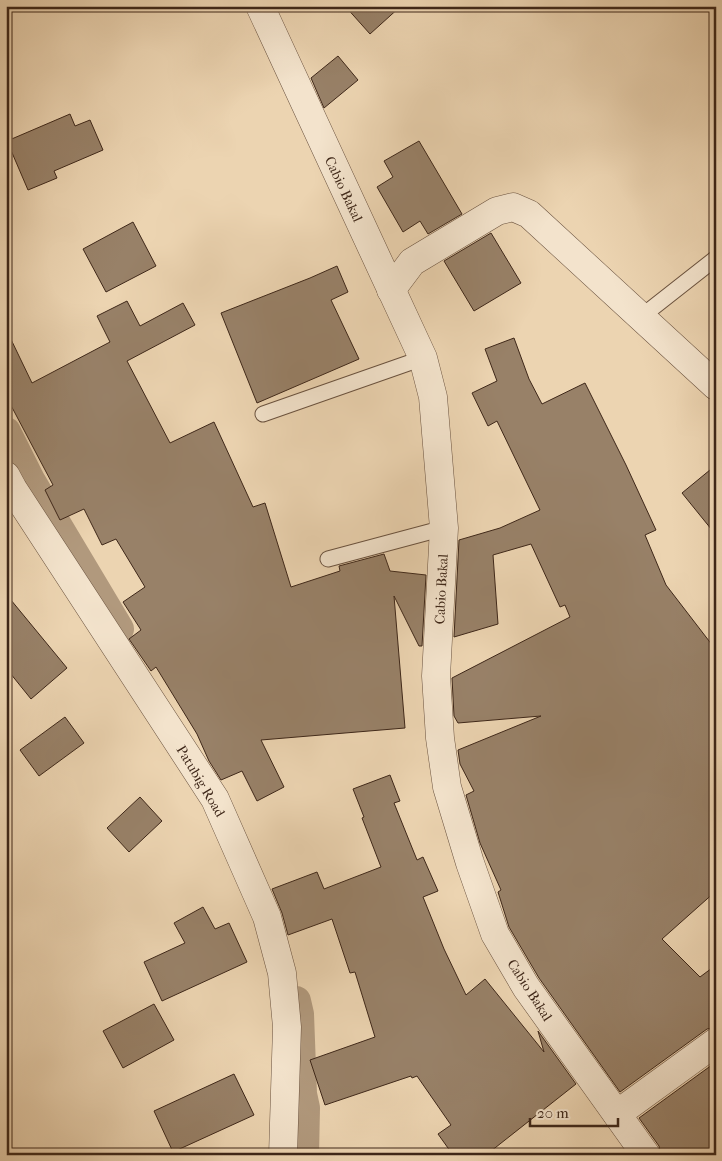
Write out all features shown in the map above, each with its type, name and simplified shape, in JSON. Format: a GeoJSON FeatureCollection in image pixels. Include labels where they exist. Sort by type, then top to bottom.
{"type":"FeatureCollection","features":[{"type":"Feature","properties":{"kind":"street","name":"Cabio Bakal"},"geometry":{"type":"LineString","coordinates":[[260,6],[423,358],[433,397],[444,528],[436,676],[440,738],[447,787],[470,863],[495,934],[526,987],[646,1155]]}},
{"type":"Feature","properties":{"kind":"street"},"geometry":{"type":"LineString","coordinates":[[391,290],[412,262],[497,211],[513,207],[529,214],[716,386]]}},
{"type":"Feature","properties":{"kind":"street","name":"Patubig Road"},"geometry":{"type":"LineString","coordinates":[[6,476],[216,799],[268,917],[282,973],[287,1027],[283,1155]]}},
{"type":"Feature","properties":{"kind":"street"},"geometry":{"type":"LineString","coordinates":[[617,1114],[716,1042]]}},
{"type":"Feature","properties":{"kind":"lane"},"geometry":{"type":"LineString","coordinates":[[641,317],[716,258]]}},
{"type":"Feature","properties":{"kind":"lane"},"geometry":{"type":"LineString","coordinates":[[263,414],[423,358]]}},
{"type":"Feature","properties":{"kind":"lane"},"geometry":{"type":"LineString","coordinates":[[328,559],[444,528]]}},
{"type":"Feature","properties":{"kind":"building"},"geometry":{"type":"Polygon","coordinates":[[[345,6],[401,6],[370,34],[345,6]]]}},
{"type":"Feature","properties":{"kind":"building"},"geometry":{"type":"Polygon","coordinates":[[[338,56],[358,80],[324,108],[311,78],[338,56]]]}},
{"type":"Feature","properties":{"kind":"building"},"geometry":{"type":"Polygon","coordinates":[[[70,114],[75,126],[90,120],[103,150],[54,171],[57,178],[28,190],[7,141],[70,114]]]}},
{"type":"Feature","properties":{"kind":"building"},"geometry":{"type":"Polygon","coordinates":[[[419,141],[462,214],[428,234],[420,221],[403,232],[377,187],[393,177],[384,161],[419,141]]]}},
{"type":"Feature","properties":{"kind":"building"},"geometry":{"type":"Polygon","coordinates":[[[133,222],[156,266],[106,292],[83,249],[133,222]]]}},
{"type":"Feature","properties":{"kind":"building"},"geometry":{"type":"Polygon","coordinates":[[[491,233],[521,283],[474,311],[444,261],[491,233]]]}},
{"type":"Feature","properties":{"kind":"building"},"geometry":{"type":"Polygon","coordinates":[[[337,266],[348,292],[331,300],[359,359],[257,403],[221,313],[337,266]]]}},
{"type":"Feature","properties":{"kind":"building"},"geometry":{"type":"Polygon","coordinates":[[[127,301],[140,326],[183,303],[195,325],[127,361],[170,443],[214,422],[253,507],[265,503],[291,587],[340,571],[339,566],[384,554],[390,571],[426,575],[422,646],[419,646],[394,596],[405,728],[261,740],[284,787],[257,801],[242,771],[221,780],[209,761],[197,734],[156,667],[151,671],[129,639],[141,630],[123,602],[145,587],[116,539],[102,545],[84,509],[60,520],[45,490],[53,485],[6,396],[6,329],[32,383],[110,342],[97,316],[127,301]]]}},
{"type":"Feature","properties":{"kind":"building"},"geometry":{"type":"Polygon","coordinates":[[[514,338],[529,379],[542,404],[585,383],[656,530],[645,535],[666,585],[716,650],[716,891],[662,939],[700,977],[716,965],[716,1027],[707,1029],[620,1092],[539,978],[509,927],[498,892],[501,890],[480,843],[466,795],[474,791],[460,764],[458,750],[541,716],[458,723],[454,716],[452,678],[570,617],[565,605],[560,607],[531,544],[493,555],[498,624],[454,637],[459,540],[500,528],[540,510],[497,421],[488,426],[472,393],[497,381],[485,349],[514,338]]]}},
{"type":"Feature","properties":{"kind":"building"},"geometry":{"type":"Polygon","coordinates":[[[716,465],[716,535],[682,493],[716,465]]]}},
{"type":"Feature","properties":{"kind":"building"},"geometry":{"type":"Polygon","coordinates":[[[6,594],[67,668],[31,699],[6,668],[6,594]]]}},
{"type":"Feature","properties":{"kind":"building"},"geometry":{"type":"Polygon","coordinates":[[[65,717],[84,743],[39,776],[20,750],[65,717]]]}},
{"type":"Feature","properties":{"kind":"building"},"geometry":{"type":"Polygon","coordinates":[[[390,775],[400,801],[394,803],[417,860],[423,857],[438,891],[423,897],[444,949],[466,995],[485,979],[544,1052],[538,1031],[576,1084],[486,1155],[453,1155],[438,1134],[451,1125],[417,1076],[412,1078],[411,1076],[325,1105],[310,1060],[375,1037],[355,972],[350,973],[332,919],[288,935],[282,913],[272,889],[317,872],[324,889],[381,867],[353,789],[390,775]]]}},
{"type":"Feature","properties":{"kind":"building"},"geometry":{"type":"Polygon","coordinates":[[[140,797],[162,821],[129,852],[107,828],[140,797]]]}},
{"type":"Feature","properties":{"kind":"building"},"geometry":{"type":"Polygon","coordinates":[[[203,907],[215,929],[229,923],[247,962],[162,1001],[144,962],[185,943],[174,923],[203,907]]]}},
{"type":"Feature","properties":{"kind":"building"},"geometry":{"type":"Polygon","coordinates":[[[154,1004],[174,1040],[123,1068],[103,1031],[154,1004]]]}},
{"type":"Feature","properties":{"kind":"building"},"geometry":{"type":"Polygon","coordinates":[[[716,1062],[716,1155],[661,1155],[659,1146],[639,1118],[716,1062]]]}},
{"type":"Feature","properties":{"kind":"building"},"geometry":{"type":"Polygon","coordinates":[[[234,1074],[254,1115],[173,1152],[154,1111],[234,1074]]]}},
{"type":"Feature","properties":{"kind":"waterway"},"geometry":{"type":"LineString","coordinates":[[6,432],[30,480],[119,629]]}},
{"type":"Feature","properties":{"kind":"waterway"},"geometry":{"type":"LineString","coordinates":[[296,1001],[299,1014],[302,1094],[305,1108],[304,1155]]}}]}
